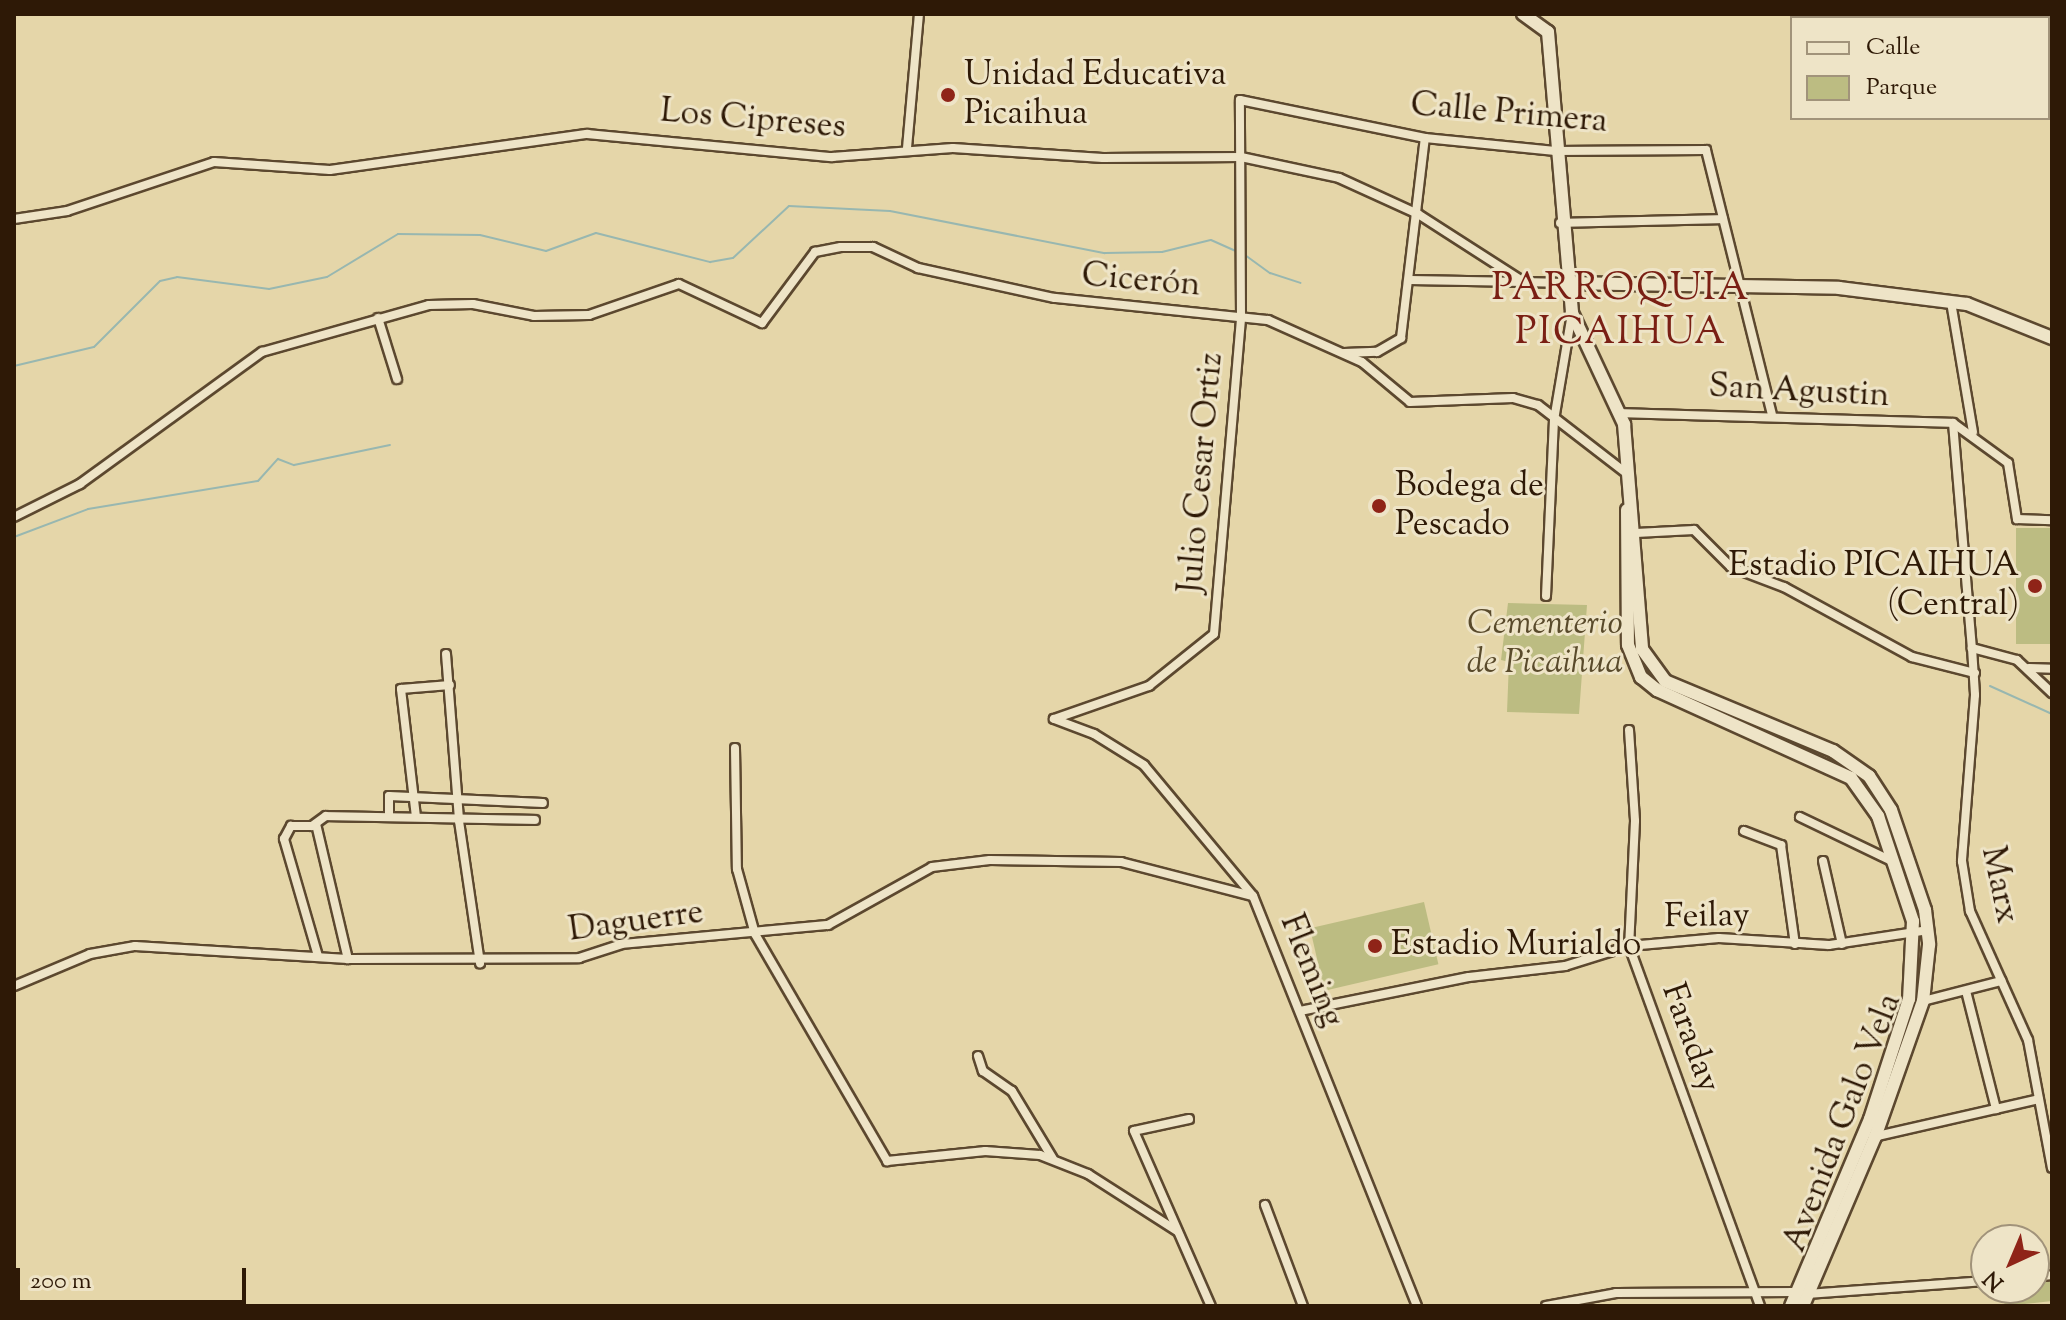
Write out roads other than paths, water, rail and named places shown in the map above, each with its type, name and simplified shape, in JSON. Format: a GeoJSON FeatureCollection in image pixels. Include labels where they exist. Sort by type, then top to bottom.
{"type":"FeatureCollection","features":[{"type":"Feature","properties":{"kind":"main road","name":"Avenida Galo Vela"},"geometry":{"type":"LineString","coordinates":[[1523,14],[1548,32],[1565,283],[1572,313],[1621,413],[1636,533],[1639,631],[1651,665],[1665,681],[1833,751],[1869,776],[1891,810],[1928,930],[1923,1001],[1802,1297],[1791,1306]]}},
{"type":"Feature","properties":{"kind":"main road"},"geometry":{"type":"LineString","coordinates":[[1565,283],[1839,288],[1951,302],[2032,325],[2052,338]]}},
{"type":"Feature","properties":{"kind":"main road","name":"Avenida Galo Vela"},"geometry":{"type":"LineString","coordinates":[[1631,482],[1626,625],[1641,677],[1657,690],[1844,772],[1870,799],[1897,863],[1915,932],[1909,999],[1868,1138]]}},
{"type":"Feature","properties":{"kind":"street"},"geometry":{"type":"LineString","coordinates":[[907,148],[919,14]]}},
{"type":"Feature","properties":{"kind":"street","name":"Calle Primera"},"geometry":{"type":"LineString","coordinates":[[1241,157],[1240,100],[1425,138],[1555,151],[1706,150],[1723,219]]}},
{"type":"Feature","properties":{"kind":"street","name":"Los Cipreses"},"geometry":{"type":"LineString","coordinates":[[14,219],[67,211],[214,162],[330,170],[596,134],[832,157],[907,148],[1103,158],[1241,157],[1339,178],[1418,214],[1524,282]]}},
{"type":"Feature","properties":{"kind":"street"},"geometry":{"type":"LineString","coordinates":[[1344,354],[1377,352],[1401,338],[1425,138]]}},
{"type":"Feature","properties":{"kind":"street","name":"Julio Cesar Ortiz"},"geometry":{"type":"LineString","coordinates":[[1066,727],[1054,719],[1058,715],[1149,686],[1214,634],[1241,316],[1241,157]]}},
{"type":"Feature","properties":{"kind":"street"},"geometry":{"type":"LineString","coordinates":[[1560,223],[1723,219],[1743,286],[1772,414]]}},
{"type":"Feature","properties":{"kind":"street","name":"Cicerón"},"geometry":{"type":"LineString","coordinates":[[378,318],[454,303],[534,316],[589,315],[650,289],[679,284],[762,323],[815,252],[873,247],[918,268],[1055,298],[1268,320],[1374,370],[1410,402],[1513,398],[1538,405],[1631,482]]}},
{"type":"Feature","properties":{"kind":"street"},"geometry":{"type":"LineString","coordinates":[[1410,280],[1565,283]]}},
{"type":"Feature","properties":{"kind":"street"},"geometry":{"type":"LineString","coordinates":[[1951,302],[1973,432],[2012,469],[2020,521],[2052,520]]}},
{"type":"Feature","properties":{"kind":"street"},"geometry":{"type":"LineString","coordinates":[[1546,596],[1554,420],[1572,313]]}},
{"type":"Feature","properties":{"kind":"street"},"geometry":{"type":"LineString","coordinates":[[14,517],[80,484],[251,358],[378,318],[397,379]]}},
{"type":"Feature","properties":{"kind":"street","name":"San Agustin"},"geometry":{"type":"LineString","coordinates":[[1621,413],[1772,414],[1953,423],[1973,432]]}},
{"type":"Feature","properties":{"kind":"street","name":"Marx"},"geometry":{"type":"LineString","coordinates":[[1953,423],[1975,673],[1962,861],[1970,911],[2028,1040],[2052,1168]]}},
{"type":"Feature","properties":{"kind":"street"},"geometry":{"type":"LineString","coordinates":[[1636,533],[1694,530],[1731,567],[1784,587],[1912,657],[1975,673]]}},
{"type":"Feature","properties":{"kind":"street"},"geometry":{"type":"LineString","coordinates":[[1972,648],[2017,660],[2029,668],[2052,693]]}},
{"type":"Feature","properties":{"kind":"street"},"geometry":{"type":"LineString","coordinates":[[446,654],[459,821],[480,963]]}},
{"type":"Feature","properties":{"kind":"street"},"geometry":{"type":"LineString","coordinates":[[2029,668],[2052,669]]}},
{"type":"Feature","properties":{"kind":"street"},"geometry":{"type":"LineString","coordinates":[[416,817],[401,689],[450,685]]}},
{"type":"Feature","properties":{"kind":"street","name":"Fleming"},"geometry":{"type":"LineString","coordinates":[[1066,727],[1094,734],[1144,765],[1253,896],[1417,1306]]}},
{"type":"Feature","properties":{"kind":"street","name":"Faraday"},"geometry":{"type":"LineString","coordinates":[[1629,730],[1635,821],[1629,946],[1760,1306]]}},
{"type":"Feature","properties":{"kind":"street"},"geometry":{"type":"LineString","coordinates":[[735,748],[737,869],[755,934],[887,1161],[985,1151],[1053,1159],[1177,1231]]}},
{"type":"Feature","properties":{"kind":"street"},"geometry":{"type":"LineString","coordinates":[[389,817],[387,798],[543,803]]}},
{"type":"Feature","properties":{"kind":"street"},"geometry":{"type":"LineString","coordinates":[[318,956],[284,834],[291,826],[316,824],[326,816],[459,821],[535,820]]}},
{"type":"Feature","properties":{"kind":"street"},"geometry":{"type":"LineString","coordinates":[[1800,817],[1897,863]]}},
{"type":"Feature","properties":{"kind":"street"},"geometry":{"type":"LineString","coordinates":[[316,824],[348,959]]}},
{"type":"Feature","properties":{"kind":"street"},"geometry":{"type":"LineString","coordinates":[[1744,831],[1781,845],[1795,944]]}},
{"type":"Feature","properties":{"kind":"street","name":"Daguerre"},"geometry":{"type":"LineString","coordinates":[[14,986],[119,948],[480,963],[579,958],[622,944],[828,925],[932,867],[990,860],[1121,862],[1253,896]]}},
{"type":"Feature","properties":{"kind":"street"},"geometry":{"type":"LineString","coordinates":[[1823,861],[1842,944]]}},
{"type":"Feature","properties":{"kind":"street","name":"Feilay"},"geometry":{"type":"LineString","coordinates":[[1300,1011],[1469,977],[1565,966],[1629,946],[1719,938],[1842,944],[1928,930]]}},
{"type":"Feature","properties":{"kind":"street"},"geometry":{"type":"LineString","coordinates":[[1923,1001],[2001,981]]}},
{"type":"Feature","properties":{"kind":"street"},"geometry":{"type":"LineString","coordinates":[[1966,991],[1996,1109]]}},
{"type":"Feature","properties":{"kind":"street"},"geometry":{"type":"LineString","coordinates":[[978,1056],[983,1071],[1012,1091],[1053,1159]]}},
{"type":"Feature","properties":{"kind":"street"},"geometry":{"type":"LineString","coordinates":[[1868,1138],[2039,1099]]}},
{"type":"Feature","properties":{"kind":"street"},"geometry":{"type":"LineString","coordinates":[[1189,1119],[1134,1131],[1211,1306]]}},
{"type":"Feature","properties":{"kind":"street"},"geometry":{"type":"LineString","coordinates":[[1265,1205],[1303,1306]]}},
{"type":"Feature","properties":{"kind":"street"},"geometry":{"type":"LineString","coordinates":[[1546,1306],[1616,1293],[1755,1292],[1802,1297],[1970,1282]]}},
{"type":"Feature","properties":{"kind":"waterway"},"geometry":{"type":"LineString","coordinates":[[14,366],[94,347],[160,281],[177,277],[269,289],[327,277],[398,234],[480,235],[546,251],[596,233],[710,262],[733,258],[789,206],[890,211],[1105,253],[1162,252],[1211,240],[1236,251]]}},
{"type":"Feature","properties":{"kind":"waterway"},"geometry":{"type":"LineString","coordinates":[[1245,255],[1270,273],[1300,283]]}},
{"type":"Feature","properties":{"kind":"waterway"},"geometry":{"type":"LineString","coordinates":[[14,537],[88,509],[258,481],[278,459],[294,465],[390,445]]}},
{"type":"Feature","properties":{"kind":"waterway"},"geometry":{"type":"LineString","coordinates":[[1990,686],[2052,714]]}},
{"type":"Feature","properties":{"kind":"place","name":"Unidad Educativa Picaihua"},"geometry":{"type":"Point","coordinates":[948,95]}},
{"type":"Feature","properties":{"kind":"place","name":"Bodega de Pescado"},"geometry":{"type":"Point","coordinates":[1379,506]}},
{"type":"Feature","properties":{"kind":"place","name":"Estadio PICAIHUA (Central)"},"geometry":{"type":"Point","coordinates":[2035,586]}},
{"type":"Feature","properties":{"kind":"place","name":"Estadio Murialdo"},"geometry":{"type":"Point","coordinates":[1375,946]}},
{"type":"Feature","properties":{"kind":"district","name":"PARROQUIA PICAIHUA"},"geometry":{"type":"Point","coordinates":[1621,313]}},
{"type":"Feature","properties":{"kind":"park label","name":"Cementerio de Picaihua"},"geometry":{"type":"Point","coordinates":[1545,644]}}]}
